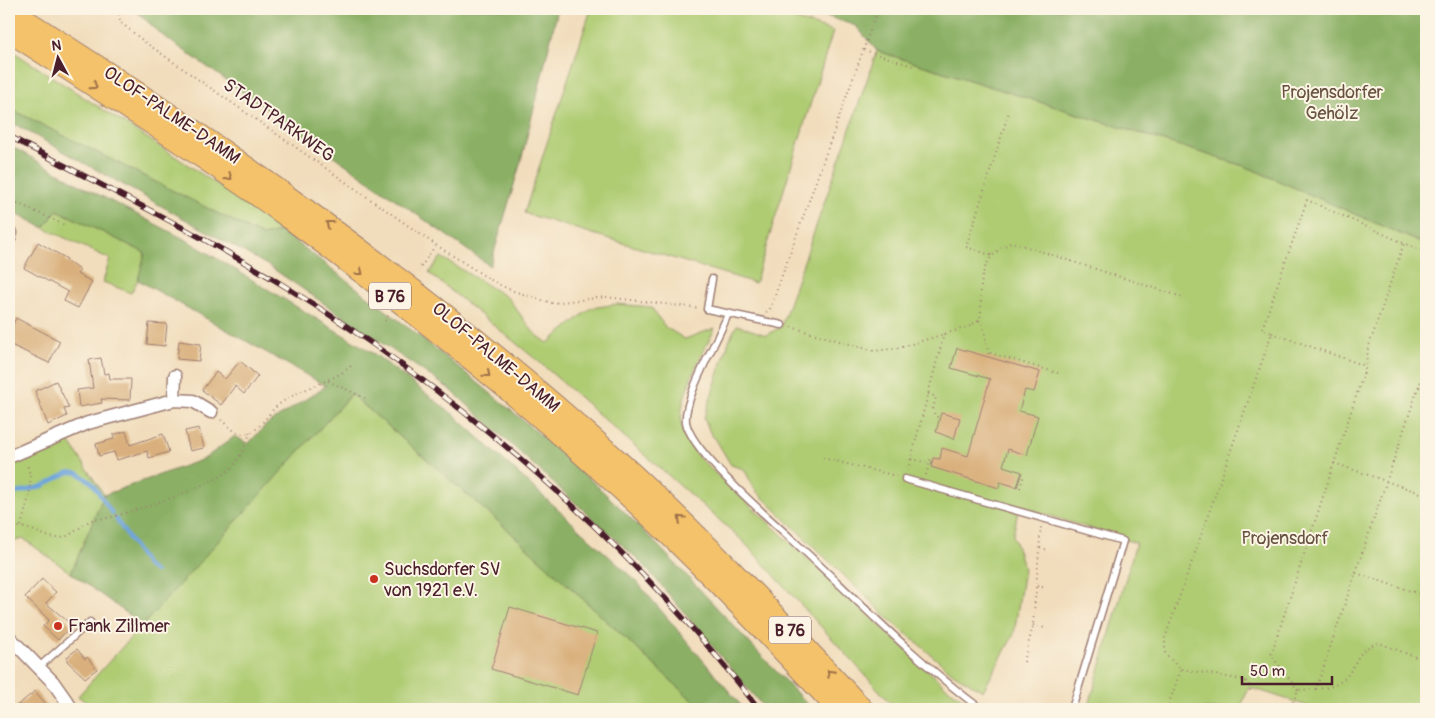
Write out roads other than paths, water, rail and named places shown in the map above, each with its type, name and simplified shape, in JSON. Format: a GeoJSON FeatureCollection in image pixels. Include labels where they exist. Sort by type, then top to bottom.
{"type":"FeatureCollection","features":[{"type":"Feature","properties":{"kind":"highway","name":"OLOF-PALME-DAMM"},"geometry":{"type":"LineString","coordinates":[[9,9],[157,103],[251,168],[369,254],[468,332],[610,453],[668,507],[761,599],[863,709]]}},
{"type":"Feature","properties":{"kind":"highway","name":"OLOF-PALME-DAMM"},"geometry":{"type":"LineString","coordinates":[[9,32],[143,118],[290,220],[458,349],[596,467],[644,511],[738,604],[837,709]]}},
{"type":"Feature","properties":{"kind":"street"},"geometry":{"type":"LineString","coordinates":[[174,400],[175,376]]}},
{"type":"Feature","properties":{"kind":"street"},"geometry":{"type":"LineString","coordinates":[[15,455],[88,423],[174,400],[193,401],[211,412]]}},
{"type":"Feature","properties":{"kind":"street"},"geometry":{"type":"LineString","coordinates":[[9,637],[53,682],[72,709]]}},
{"type":"Feature","properties":{"kind":"lane"},"geometry":{"type":"LineString","coordinates":[[712,279],[707,309],[782,325]]}},
{"type":"Feature","properties":{"kind":"lane"},"geometry":{"type":"LineString","coordinates":[[728,314],[690,397],[686,421],[694,441],[740,490],[881,624],[948,684],[981,709]]}},
{"type":"Feature","properties":{"kind":"lane"},"geometry":{"type":"LineString","coordinates":[[905,479],[1123,540],[1072,709]]}},
{"type":"Feature","properties":{"kind":"lane"},"geometry":{"type":"LineString","coordinates":[[39,667],[90,622]]}},
{"type":"Feature","properties":{"kind":"waterway"},"geometry":{"type":"LineString","coordinates":[[9,495],[43,486],[69,472],[78,473],[92,483],[112,513]]}},
{"type":"Feature","properties":{"kind":"waterway"},"geometry":{"type":"LineString","coordinates":[[116,519],[147,566],[155,572]]}},
{"type":"Feature","properties":{"kind":"railway"},"geometry":{"type":"LineString","coordinates":[[9,136],[184,228],[252,267],[352,330],[417,376],[480,425],[541,477],[600,532],[656,588],[759,709]]}},
{"type":"Feature","properties":{"kind":"place","name":"Suchsdorfer SV von 1921 e.V."},"geometry":{"type":"Point","coordinates":[374,579]}},
{"type":"Feature","properties":{"kind":"place","name":"Frank Zillmer"},"geometry":{"type":"Point","coordinates":[58,626]}},
{"type":"Feature","properties":{"kind":"park label","name":"Projensdorfer Gehölz"},"geometry":{"type":"Point","coordinates":[1332,102]}},
{"type":"Feature","properties":{"kind":"park label","name":"Projensdorf"},"geometry":{"type":"Point","coordinates":[1285,538]}}]}
